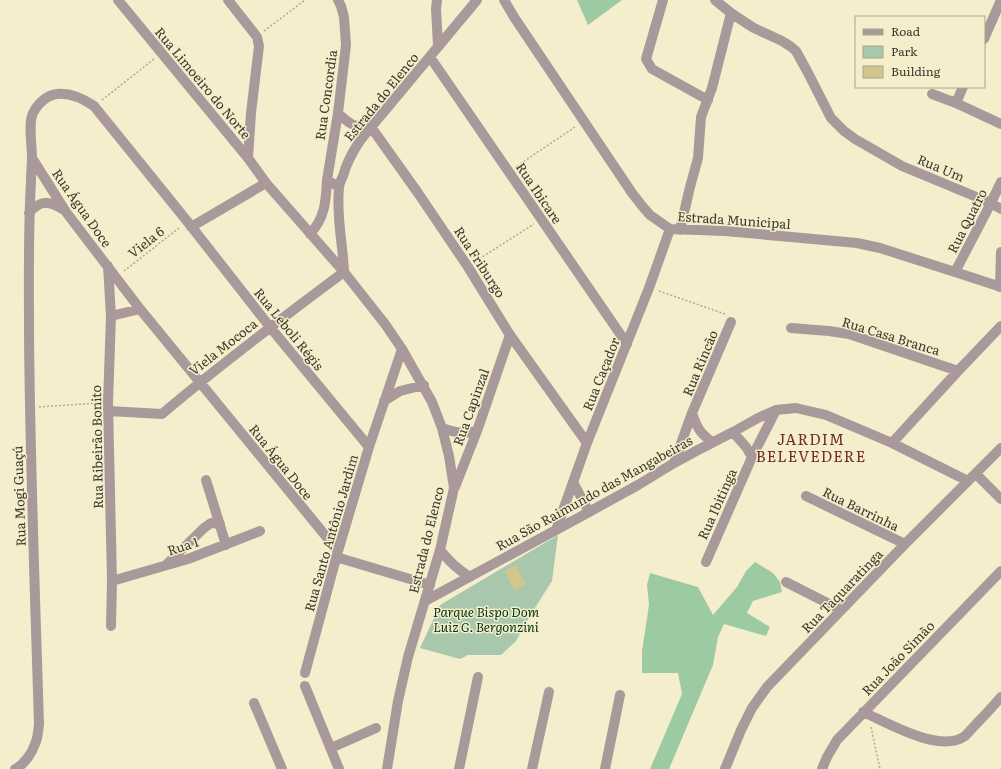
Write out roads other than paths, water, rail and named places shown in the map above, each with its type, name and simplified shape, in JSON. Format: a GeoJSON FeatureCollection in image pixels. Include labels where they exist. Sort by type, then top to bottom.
{"type":"FeatureCollection","features":[{"type":"Feature","properties":{"kind":"street","name":"Rua Limoeiro do Norte"},"geometry":{"type":"LineString","coordinates":[[118,0],[248,158],[266,183]]}},
{"type":"Feature","properties":{"kind":"street"},"geometry":{"type":"LineString","coordinates":[[228,0],[257,37],[259,46],[251,113],[248,158]]}},
{"type":"Feature","properties":{"kind":"street","name":"Rua Concordia"},"geometry":{"type":"LineString","coordinates":[[327,180],[338,113],[346,45],[344,17],[338,0]]}},
{"type":"Feature","properties":{"kind":"street"},"geometry":{"type":"LineString","coordinates":[[437,0],[438,46]]}},
{"type":"Feature","properties":{"kind":"street","name":"Estrada do Elenco"},"geometry":{"type":"LineString","coordinates":[[344,272],[338,216],[339,188],[346,166],[353,151],[371,127],[477,0]]}},
{"type":"Feature","properties":{"kind":"street","name":"Estrada Municipal"},"geometry":{"type":"LineString","coordinates":[[504,0],[643,207],[650,215],[675,229],[725,231],[857,243],[880,248],[1001,287]]}},
{"type":"Feature","properties":{"kind":"street"},"geometry":{"type":"LineString","coordinates":[[663,0],[646,59],[652,69],[708,100]]}},
{"type":"Feature","properties":{"kind":"street","name":"Rua Um"},"geometry":{"type":"LineString","coordinates":[[715,0],[731,14],[754,28],[782,41],[796,51],[831,118],[855,139],[902,166],[991,203],[1001,209]]}},
{"type":"Feature","properties":{"kind":"street"},"geometry":{"type":"LineString","coordinates":[[985,37],[1001,0]]}},
{"type":"Feature","properties":{"kind":"street","name":"Rua Caçador"},"geometry":{"type":"LineString","coordinates":[[556,530],[587,443],[649,288],[675,229],[690,187],[698,158],[701,117],[712,88],[731,14]]}},
{"type":"Feature","properties":{"kind":"street","name":"Rua Ibicare"},"geometry":{"type":"LineString","coordinates":[[430,57],[626,344]]}},
{"type":"Feature","properties":{"kind":"street"},"geometry":{"type":"LineString","coordinates":[[956,103],[963,88]]}},
{"type":"Feature","properties":{"kind":"street"},"geometry":{"type":"LineString","coordinates":[[32,158],[32,114],[39,104],[48,96],[60,93],[73,95],[94,106],[189,224],[266,183]]}},
{"type":"Feature","properties":{"kind":"street"},"geometry":{"type":"LineString","coordinates":[[932,94],[956,103],[1001,124]]}},
{"type":"Feature","properties":{"kind":"street"},"geometry":{"type":"LineString","coordinates":[[338,113],[354,125],[371,127]]}},
{"type":"Feature","properties":{"kind":"street","name":"Rua Friburgo"},"geometry":{"type":"LineString","coordinates":[[371,127],[468,267],[510,335],[587,443]]}},
{"type":"Feature","properties":{"kind":"street","name":"Rua Água Doce"},"geometry":{"type":"LineString","coordinates":[[32,158],[66,212],[140,309],[337,554]]}},
{"type":"Feature","properties":{"kind":"street","name":"Rua Mogi Guaçú"},"geometry":{"type":"LineString","coordinates":[[15,769],[28,758],[36,743],[39,724],[30,407],[29,213],[32,158]]}},
{"type":"Feature","properties":{"kind":"street"},"geometry":{"type":"LineString","coordinates":[[310,234],[316,227],[324,208],[327,180],[339,188]]}},
{"type":"Feature","properties":{"kind":"street","name":"Rua Quatro"},"geometry":{"type":"LineString","coordinates":[[955,272],[1001,182]]}},
{"type":"Feature","properties":{"kind":"street","name":"Estrada do Elenco"},"geometry":{"type":"LineString","coordinates":[[266,183],[344,272],[385,324],[402,349],[424,385],[432,402],[442,428],[449,456],[454,488],[440,550],[408,657],[398,701],[387,769]]}},
{"type":"Feature","properties":{"kind":"street"},"geometry":{"type":"LineString","coordinates":[[29,213],[37,205],[42,203],[55,205],[66,212]]}},
{"type":"Feature","properties":{"kind":"street","name":"Rua Leboli Régis"},"geometry":{"type":"LineString","coordinates":[[189,224],[270,327],[369,447]]}},
{"type":"Feature","properties":{"kind":"street"},"geometry":{"type":"LineString","coordinates":[[1001,252],[1001,287]]}},
{"type":"Feature","properties":{"kind":"street","name":"Rua Ribeirão Bonito"},"geometry":{"type":"LineString","coordinates":[[108,266],[111,316],[109,407],[112,581],[111,626]]}},
{"type":"Feature","properties":{"kind":"street","name":"Viela Mococa"},"geometry":{"type":"LineString","coordinates":[[109,407],[162,414],[270,327],[344,272]]}},
{"type":"Feature","properties":{"kind":"street"},"geometry":{"type":"LineString","coordinates":[[111,316],[140,309]]}},
{"type":"Feature","properties":{"kind":"street","name":"Rua Rincão"},"geometry":{"type":"LineString","coordinates":[[674,462],[692,413],[731,322]]}},
{"type":"Feature","properties":{"kind":"street"},"geometry":{"type":"LineString","coordinates":[[892,443],[1001,326]]}},
{"type":"Feature","properties":{"kind":"street","name":"Rua Casa Branca"},"geometry":{"type":"LineString","coordinates":[[791,328],[829,330],[850,334],[958,371]]}},
{"type":"Feature","properties":{"kind":"street","name":"Rua Capinzal"},"geometry":{"type":"LineString","coordinates":[[454,488],[477,431],[510,335]]}},
{"type":"Feature","properties":{"kind":"street","name":"Rua Santo Antônio Jardim"},"geometry":{"type":"LineString","coordinates":[[305,673],[337,554],[369,447],[402,349]]}},
{"type":"Feature","properties":{"kind":"street"},"geometry":{"type":"LineString","coordinates":[[384,401],[400,391],[424,385]]}},
{"type":"Feature","properties":{"kind":"street","name":"Rua São Raimundo das Mangabeiras"},"geometry":{"type":"LineString","coordinates":[[425,601],[638,485],[674,462],[776,410],[796,408],[826,415],[972,478],[1001,500]]}},
{"type":"Feature","properties":{"kind":"street","name":"Rua Ibitinga"},"geometry":{"type":"LineString","coordinates":[[706,562],[752,457],[776,410]]}},
{"type":"Feature","properties":{"kind":"street","name":"Rua Rincão"},"geometry":{"type":"LineString","coordinates":[[692,413],[699,430],[712,442]]}},
{"type":"Feature","properties":{"kind":"street"},"geometry":{"type":"LineString","coordinates":[[442,428],[455,433],[477,431]]}},
{"type":"Feature","properties":{"kind":"street","name":"Rua Ibitinga"},"geometry":{"type":"LineString","coordinates":[[733,432],[746,447],[752,457]]}},
{"type":"Feature","properties":{"kind":"street","name":"Rua Taquaratinga"},"geometry":{"type":"LineString","coordinates":[[726,769],[741,730],[752,708],[767,687],[905,544],[1001,448]]}},
{"type":"Feature","properties":{"kind":"street"},"geometry":{"type":"LineString","coordinates":[[206,480],[226,545]]}},
{"type":"Feature","properties":{"kind":"street"},"geometry":{"type":"LineString","coordinates":[[573,482],[589,512]]}},
{"type":"Feature","properties":{"kind":"street","name":"Rua Barrinha"},"geometry":{"type":"LineString","coordinates":[[806,496],[905,544]]}},
{"type":"Feature","properties":{"kind":"street"},"geometry":{"type":"LineString","coordinates":[[165,566],[204,528],[211,523],[220,524]]}},
{"type":"Feature","properties":{"kind":"street","name":"Rua 1"},"geometry":{"type":"LineString","coordinates":[[112,581],[188,559],[260,531]]}},
{"type":"Feature","properties":{"kind":"street"},"geometry":{"type":"LineString","coordinates":[[440,550],[450,562],[470,577]]}},
{"type":"Feature","properties":{"kind":"street"},"geometry":{"type":"LineString","coordinates":[[337,554],[430,584]]}},
{"type":"Feature","properties":{"kind":"street","name":"Rua João Simão"},"geometry":{"type":"LineString","coordinates":[[822,769],[837,740],[866,714],[1001,571]]}},
{"type":"Feature","properties":{"kind":"street"},"geometry":{"type":"LineString","coordinates":[[786,582],[842,610]]}},
{"type":"Feature","properties":{"kind":"street"},"geometry":{"type":"LineString","coordinates":[[459,769],[478,676]]}},
{"type":"Feature","properties":{"kind":"street"},"geometry":{"type":"LineString","coordinates":[[305,686],[340,769]]}},
{"type":"Feature","properties":{"kind":"street"},"geometry":{"type":"LineString","coordinates":[[532,769],[549,692]]}},
{"type":"Feature","properties":{"kind":"street"},"geometry":{"type":"LineString","coordinates":[[605,769],[620,695]]}},
{"type":"Feature","properties":{"kind":"street"},"geometry":{"type":"LineString","coordinates":[[866,714],[924,738],[939,742],[952,741],[964,736],[971,730],[1001,697]]}},
{"type":"Feature","properties":{"kind":"street"},"geometry":{"type":"LineString","coordinates":[[254,703],[282,769]]}},
{"type":"Feature","properties":{"kind":"street"},"geometry":{"type":"LineString","coordinates":[[331,748],[376,728]]}},
{"type":"Feature","properties":{"kind":"district","name":"JARDIM BELEVEDERE"},"geometry":{"type":"Point","coordinates":[811,448]}},
{"type":"Feature","properties":{"kind":"park label","name":"Parque Bispo Dom Luiz G. Bergonzini"},"geometry":{"type":"Point","coordinates":[486,620]}}]}
